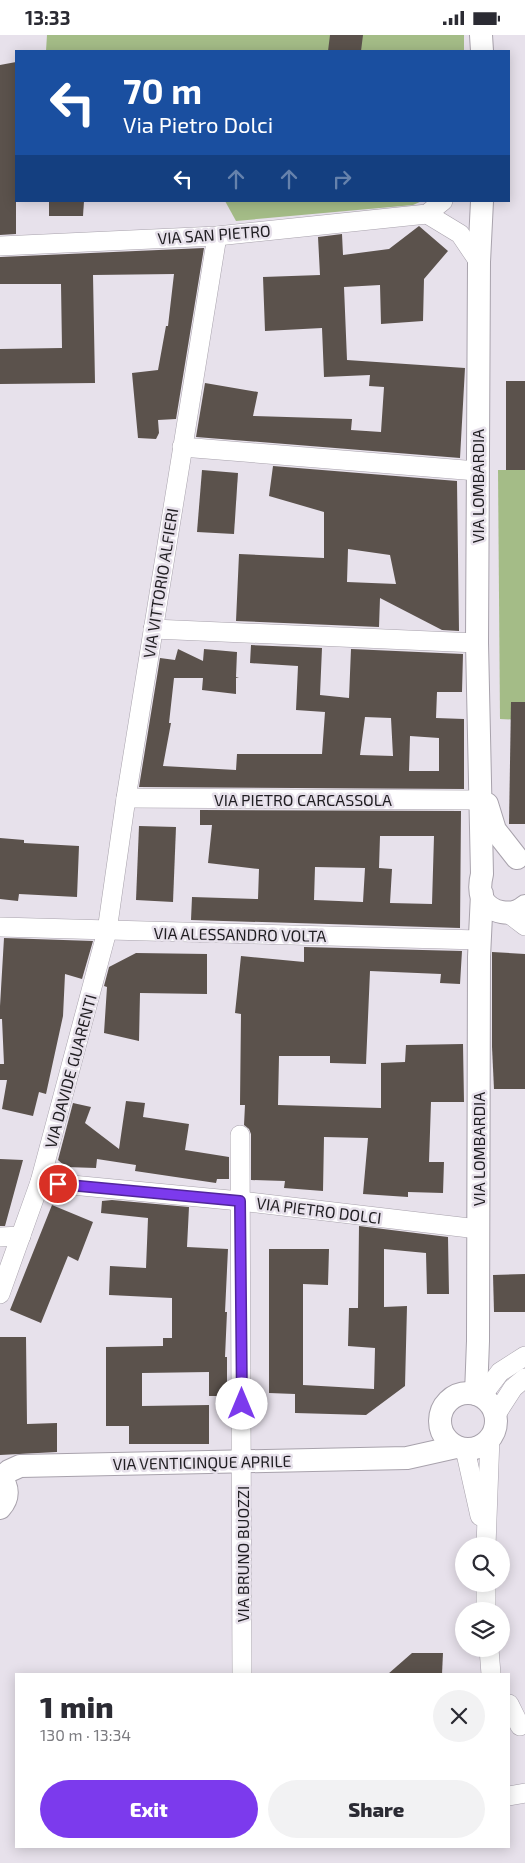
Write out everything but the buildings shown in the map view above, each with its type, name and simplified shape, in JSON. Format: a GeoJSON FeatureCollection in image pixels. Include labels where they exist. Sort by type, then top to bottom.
{"type":"FeatureCollection","features":[{"type":"Feature","properties":{"kind":"street"},"geometry":{"type":"LineString","coordinates":[[481,35],[482,50]]}},
{"type":"Feature","properties":{"kind":"street"},"geometry":{"type":"LineString","coordinates":[[442,202],[427,214],[460,234],[479,262]]}},
{"type":"Feature","properties":{"kind":"street","name":"VIA LOMBARDIA"},"geometry":{"type":"LineString","coordinates":[[479,1395],[479,948],[482,884],[477,643],[477,471],[479,262],[482,202]]}},
{"type":"Feature","properties":{"kind":"street","name":"VIA SAN PIETRO"},"geometry":{"type":"LineString","coordinates":[[0,246],[217,236],[427,214]]}},
{"type":"Feature","properties":{"kind":"street","name":"VIA VITTORIO ALFIERI"},"geometry":{"type":"LineString","coordinates":[[107,931],[126,798],[217,236]]}},
{"type":"Feature","properties":{"kind":"street"},"geometry":{"type":"LineString","coordinates":[[182,447],[477,471]]}},
{"type":"Feature","properties":{"kind":"street"},"geometry":{"type":"LineString","coordinates":[[153,629],[477,643]]}},
{"type":"Feature","properties":{"kind":"street","name":"VIA LOMBARDIA"},"geometry":{"type":"LineString","coordinates":[[479,771],[491,821],[495,830],[521,861]]}},
{"type":"Feature","properties":{"kind":"street","name":"VIA PIETRO CARCASSOLA"},"geometry":{"type":"LineString","coordinates":[[126,798],[480,800]]}},
{"type":"Feature","properties":{"kind":"street","name":"VIA LOMBARDIA"},"geometry":{"type":"LineString","coordinates":[[482,884],[486,866],[492,861],[501,857],[521,861]]}},
{"type":"Feature","properties":{"kind":"street"},"geometry":{"type":"LineString","coordinates":[[482,884],[486,904],[492,908],[519,915]]}},
{"type":"Feature","properties":{"kind":"street"},"geometry":{"type":"LineString","coordinates":[[479,948],[519,915]]}},
{"type":"Feature","properties":{"kind":"street","name":"VIA ALESSANDRO VOLTA"},"geometry":{"type":"LineString","coordinates":[[0,927],[479,948]]}},
{"type":"Feature","properties":{"kind":"street","name":"VIA DAVIDE GUARENTI"},"geometry":{"type":"LineString","coordinates":[[0,1294],[40,1182],[107,931]]}},
{"type":"Feature","properties":{"kind":"street","name":"VIA BRUNO BUOZZI"},"geometry":{"type":"LineString","coordinates":[[240,1135],[242,1673]]}},
{"type":"Feature","properties":{"kind":"street","name":"VIA PIETRO DOLCI"},"geometry":{"type":"LineString","coordinates":[[40,1182],[240,1201],[478,1229]]}},
{"type":"Feature","properties":{"kind":"street"},"geometry":{"type":"LineString","coordinates":[[0,1237],[22,1236]]}},
{"type":"Feature","properties":{"kind":"street","name":"VIA LOMBARDIA"},"geometry":{"type":"LineString","coordinates":[[451,1399],[478,1341]]}},
{"type":"Feature","properties":{"kind":"street"},"geometry":{"type":"LineString","coordinates":[[479,1395],[500,1373],[525,1356]]}},
{"type":"Feature","properties":{"kind":"street"},"geometry":{"type":"LineString","coordinates":[[440,1421],[442,1431],[447,1440],[461,1448],[475,1448],[484,1444],[513,1388],[525,1378]]}},
{"type":"Feature","properties":{"kind":"street"},"geometry":{"type":"LineString","coordinates":[[408,1457],[440,1421],[445,1405],[451,1399],[459,1395],[479,1395],[492,1407],[493,1427],[486,1537]]}},
{"type":"Feature","properties":{"kind":"street"},"geometry":{"type":"LineString","coordinates":[[461,1448],[484,1537]]}},
{"type":"Feature","properties":{"kind":"street","name":"VIA VENTICINQUE APRILE"},"geometry":{"type":"LineString","coordinates":[[1,1478],[9,1471],[20,1466],[408,1457],[461,1448]]}},
{"type":"Feature","properties":{"kind":"street"},"geometry":{"type":"LineString","coordinates":[[0,1508],[7,1491],[1,1478]]}},
{"type":"Feature","properties":{"kind":"street"},"geometry":{"type":"LineString","coordinates":[[510,1706],[518,1726]]}},
{"type":"Feature","properties":{"kind":"street"},"geometry":{"type":"LineString","coordinates":[[510,1796],[525,1793]]}},
{"type":"Feature","properties":{"kind":"green space"},"geometry":{"type":"Polygon","coordinates":[[[47,35],[464,35],[464,50],[46,50],[47,35]]]}},
{"type":"Feature","properties":{"kind":"green space"},"geometry":{"type":"Polygon","coordinates":[[[226,202],[420,202],[413,205],[236,221],[226,202]]]}},
{"type":"Feature","properties":{"kind":"green space"},"geometry":{"type":"Polygon","coordinates":[[[498,470],[525,470],[525,720],[500,719],[498,470]]]}},
{"type":"Feature","properties":{"kind":"route"},"geometry":{"type":"LineString","coordinates":[[58,1184],[240,1201],[242,1404]]}}]}
